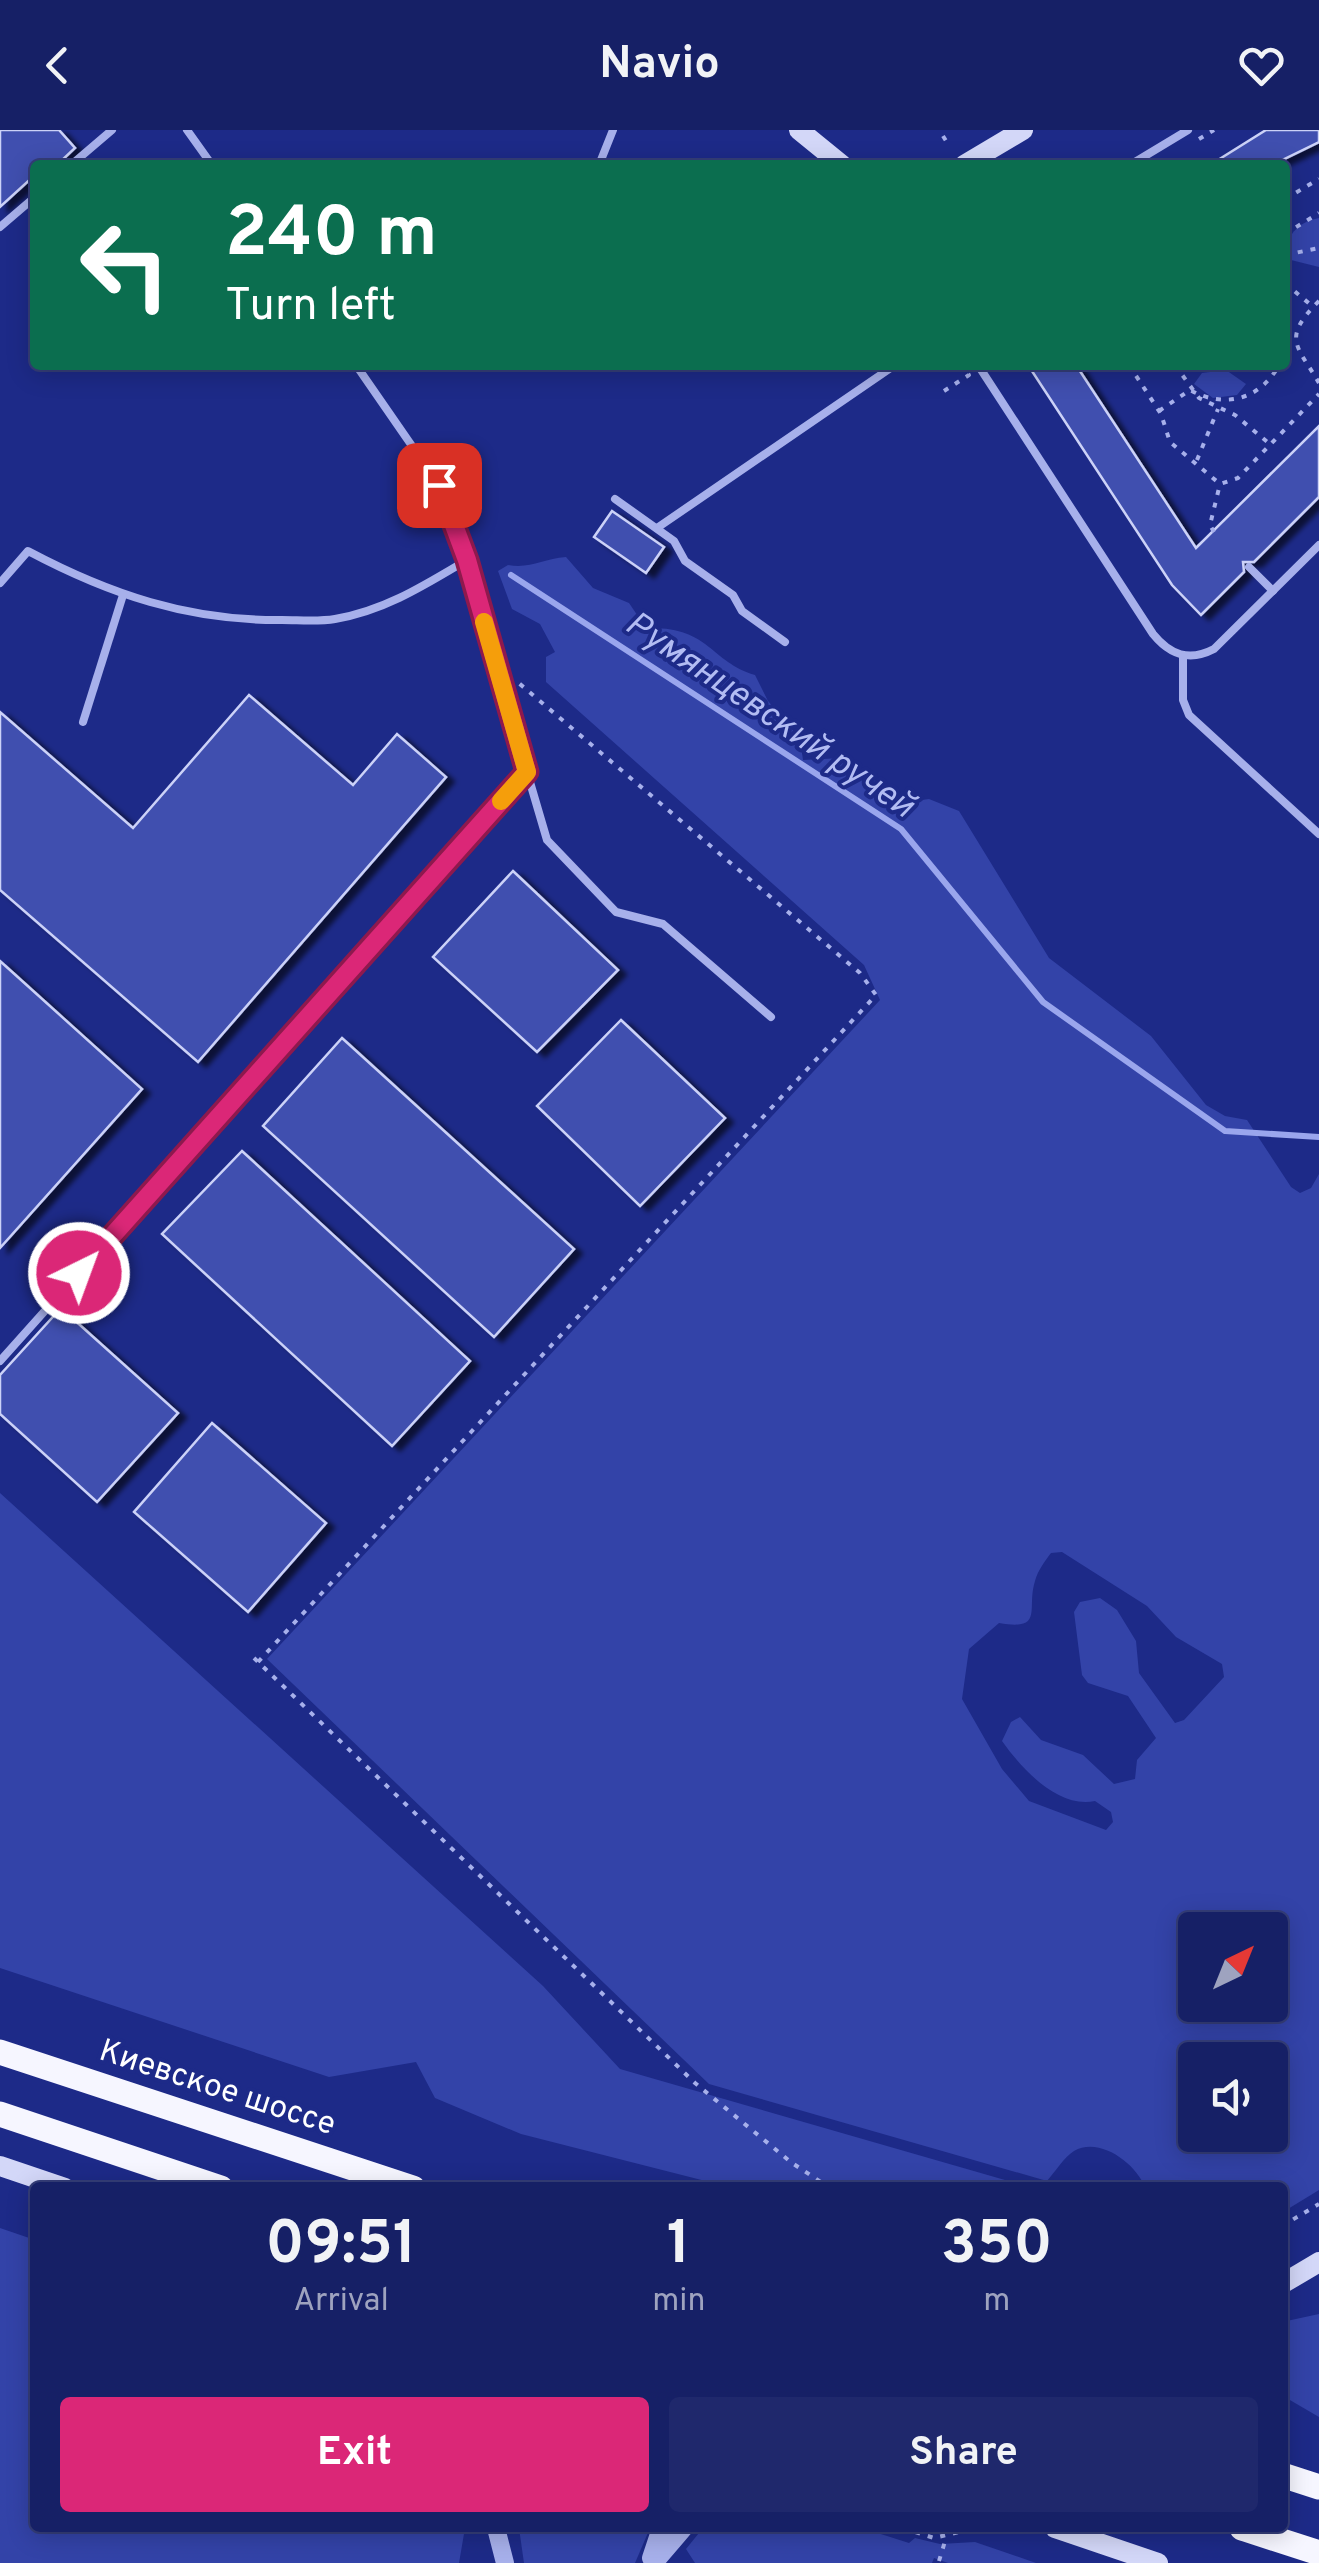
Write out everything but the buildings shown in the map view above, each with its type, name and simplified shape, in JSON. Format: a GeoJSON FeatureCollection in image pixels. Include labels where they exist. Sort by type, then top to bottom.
{"type":"FeatureCollection","features":[{"type":"Feature","properties":{"kind":"highway","name":"Киевское шоссе"},"geometry":{"type":"LineString","coordinates":[[0,2052],[395,2182]]}},
{"type":"Feature","properties":{"kind":"highway"},"geometry":{"type":"LineString","coordinates":[[0,2114],[204,2182]]}},
{"type":"Feature","properties":{"kind":"highway"},"geometry":{"type":"LineString","coordinates":[[1288,2477],[1319,2487]]}},
{"type":"Feature","properties":{"kind":"highway"},"geometry":{"type":"LineString","coordinates":[[1254,2532],[1319,2553]]}},
{"type":"Feature","properties":{"kind":"main road"},"geometry":{"type":"LineString","coordinates":[[800,130],[836,160]]}},
{"type":"Feature","properties":{"kind":"main road"},"geometry":{"type":"LineString","coordinates":[[972,160],[1023,130]]}},
{"type":"Feature","properties":{"kind":"main road"},"geometry":{"type":"LineString","coordinates":[[0,2166],[47,2182]]}},
{"type":"Feature","properties":{"kind":"main road"},"geometry":{"type":"LineString","coordinates":[[1288,2280],[1319,2262]]}},
{"type":"Feature","properties":{"kind":"main road"},"geometry":{"type":"LineString","coordinates":[[1067,2532],[1158,2563]]}},
{"type":"Feature","properties":{"kind":"street"},"geometry":{"type":"LineString","coordinates":[[497,2532],[506,2563]]}},
{"type":"Feature","properties":{"kind":"street"},"geometry":{"type":"LineString","coordinates":[[506,2532],[506,2563]]}},
{"type":"Feature","properties":{"kind":"street"},"geometry":{"type":"LineString","coordinates":[[651,2563],[668,2542]]}},
{"type":"Feature","properties":{"kind":"lane"},"geometry":{"type":"LineString","coordinates":[[78,160],[112,130]]}},
{"type":"Feature","properties":{"kind":"lane"},"geometry":{"type":"LineString","coordinates":[[187,130],[208,160]]}},
{"type":"Feature","properties":{"kind":"lane"},"geometry":{"type":"LineString","coordinates":[[601,160],[613,130]]}},
{"type":"Feature","properties":{"kind":"lane"},"geometry":{"type":"LineString","coordinates":[[1138,160],[1188,130]]}},
{"type":"Feature","properties":{"kind":"lane"},"geometry":{"type":"LineString","coordinates":[[0,227],[30,201]]}},
{"type":"Feature","properties":{"kind":"lane"},"geometry":{"type":"LineString","coordinates":[[359,370],[439,485],[467,560],[547,840],[616,912],[663,924],[771,1018]]}},
{"type":"Feature","properties":{"kind":"lane"},"geometry":{"type":"LineString","coordinates":[[657,528],[887,370]]}},
{"type":"Feature","properties":{"kind":"lane"},"geometry":{"type":"LineString","coordinates":[[981,370],[1164,647],[1183,656],[1214,650],[1319,545]]}},
{"type":"Feature","properties":{"kind":"lane"},"geometry":{"type":"LineString","coordinates":[[615,499],[674,541],[686,562],[732,594],[742,611],[785,642]]}},
{"type":"Feature","properties":{"kind":"lane"},"geometry":{"type":"LineString","coordinates":[[0,583],[28,551],[164,610],[250,620],[334,619],[406,597],[467,560]]}},
{"type":"Feature","properties":{"kind":"lane"},"geometry":{"type":"LineString","coordinates":[[1249,567],[1273,591]]}},
{"type":"Feature","properties":{"kind":"lane"},"geometry":{"type":"LineString","coordinates":[[83,722],[124,595]]}},
{"type":"Feature","properties":{"kind":"lane"},"geometry":{"type":"LineString","coordinates":[[1183,656],[1183,700],[1189,715],[1319,834]]}},
{"type":"Feature","properties":{"kind":"lane"},"geometry":{"type":"LineString","coordinates":[[0,1362],[527,772]]}},
{"type":"Feature","properties":{"kind":"path"},"geometry":{"type":"LineString","coordinates":[[943,136],[948,144]]}},
{"type":"Feature","properties":{"kind":"path"},"geometry":{"type":"LineString","coordinates":[[1290,196],[1319,179]]}},
{"type":"Feature","properties":{"kind":"path"},"geometry":{"type":"LineString","coordinates":[[1290,229],[1319,213]]}},
{"type":"Feature","properties":{"kind":"path"},"geometry":{"type":"LineString","coordinates":[[1290,252],[1319,248]]}},
{"type":"Feature","properties":{"kind":"path"},"geometry":{"type":"LineString","coordinates":[[1290,287],[1313,307]]}},
{"type":"Feature","properties":{"kind":"path"},"geometry":{"type":"LineString","coordinates":[[1319,301],[1298,326],[1296,344],[1303,364],[1319,383]]}},
{"type":"Feature","properties":{"kind":"path"},"geometry":{"type":"LineString","coordinates":[[944,392],[970,375],[964,370]]}},
{"type":"Feature","properties":{"kind":"path"},"geometry":{"type":"LineString","coordinates":[[1131,370],[1159,411],[1170,442],[1220,484],[1234,481],[1319,394]]}},
{"type":"Feature","properties":{"kind":"path"},"geometry":{"type":"LineString","coordinates":[[1178,370],[1190,390],[1218,409],[1235,414],[1271,445]]}},
{"type":"Feature","properties":{"kind":"path"},"geometry":{"type":"LineString","coordinates":[[1190,390],[1226,401],[1262,388],[1275,370]]}},
{"type":"Feature","properties":{"kind":"path"},"geometry":{"type":"LineString","coordinates":[[1159,411],[1190,390]]}},
{"type":"Feature","properties":{"kind":"path"},"geometry":{"type":"LineString","coordinates":[[1196,462],[1218,409]]}},
{"type":"Feature","properties":{"kind":"path"},"geometry":{"type":"LineString","coordinates":[[1214,532],[1210,526],[1220,484]]}},
{"type":"Feature","properties":{"kind":"path"},"geometry":{"type":"LineString","coordinates":[[496,664],[817,935],[860,973],[876,995],[256,1660],[696,2083],[792,2163],[821,2182]]}},
{"type":"Feature","properties":{"kind":"path"},"geometry":{"type":"LineString","coordinates":[[1288,2222],[1319,2204]]}},
{"type":"Feature","properties":{"kind":"path"},"geometry":{"type":"LineString","coordinates":[[920,2532],[946,2538],[961,2532]]}},
{"type":"Feature","properties":{"kind":"path"},"geometry":{"type":"LineString","coordinates":[[939,2561],[946,2538]]}},
{"type":"Feature","properties":{"kind":"shaded area"},"geometry":{"type":"Polygon","coordinates":[[[1319,218],[1319,267],[1290,257],[1290,236],[1319,218]]]}},
{"type":"Feature","properties":{"kind":"shaded area"},"geometry":{"type":"Polygon","coordinates":[[[1226,370],[1246,384],[1237,395],[1213,398],[1194,384],[1202,373],[1226,370]]]}},
{"type":"Feature","properties":{"kind":"shaded area"},"geometry":{"type":"Polygon","coordinates":[[[566,557],[593,588],[629,603],[646,628],[667,629],[696,638],[755,675],[768,701],[800,739],[803,760],[843,758],[907,802],[929,799],[959,811],[1049,958],[1151,1036],[1206,1105],[1225,1116],[1247,1120],[1291,1187],[1300,1193],[1311,1188],[1319,1174],[1319,2190],[1288,2209],[1288,2182],[1142,2182],[1116,2155],[1095,2147],[1074,2151],[1047,2181],[709,2084],[267,1659],[880,1000],[864,965],[546,682],[546,657],[555,652],[540,624],[512,609],[498,571],[508,565],[523,566],[566,557]],[[1062,1552],[1051,1553],[1038,1573],[1028,1621],[999,1623],[969,1649],[962,1699],[1002,1769],[1029,1801],[1106,1830],[1113,1822],[1111,1812],[1095,1801],[1081,1802],[1054,1793],[1019,1763],[1002,1741],[1011,1722],[1020,1717],[1041,1740],[1083,1755],[1114,1784],[1135,1779],[1137,1760],[1156,1738],[1128,1696],[1088,1683],[1082,1675],[1074,1612],[1080,1602],[1100,1598],[1117,1610],[1136,1641],[1139,1673],[1175,1723],[1184,1720],[1224,1677],[1222,1664],[1176,1637],[1147,1606],[1062,1552]]]}},
{"type":"Feature","properties":{"kind":"shaded area"},"geometry":{"type":"Polygon","coordinates":[[[0,1493],[543,1986],[620,2069],[1012,2182],[709,2182],[521,2134],[435,2098],[416,2062],[329,2077],[0,1968],[0,1493]]]}},
{"type":"Feature","properties":{"kind":"shaded area"},"geometry":{"type":"Polygon","coordinates":[[[0,2228],[30,2238],[30,2532],[464,2532],[459,2563],[0,2563],[0,2228]]]}},
{"type":"Feature","properties":{"kind":"shaded area"},"geometry":{"type":"Polygon","coordinates":[[[1319,2314],[1319,2417],[1288,2399],[1288,2321],[1319,2314]]]}},
{"type":"Feature","properties":{"kind":"shaded area"},"geometry":{"type":"Polygon","coordinates":[[[520,2532],[648,2532],[635,2563],[524,2563],[520,2532]]]}},
{"type":"Feature","properties":{"kind":"shaded area"},"geometry":{"type":"Polygon","coordinates":[[[700,2532],[875,2532],[909,2543],[915,2538],[940,2544],[975,2542],[1036,2563],[948,2563],[934,2558],[932,2563],[695,2563],[686,2549],[700,2532]]]}},
{"type":"Feature","properties":{"kind":"waterway","name":"Румянцевский ручей"},"geometry":{"type":"LineString","coordinates":[[511,575],[901,829],[1043,1002],[1225,1131],[1319,1137]]}},
{"type":"Feature","properties":{"kind":"slow traffic"},"geometry":{"type":"LineString","coordinates":[[484,622],[527,772],[501,801]]}},
{"type":"Feature","properties":{"kind":"route"},"geometry":{"type":"LineString","coordinates":[[79,1273],[527,772],[467,560],[439,485]]}}]}
